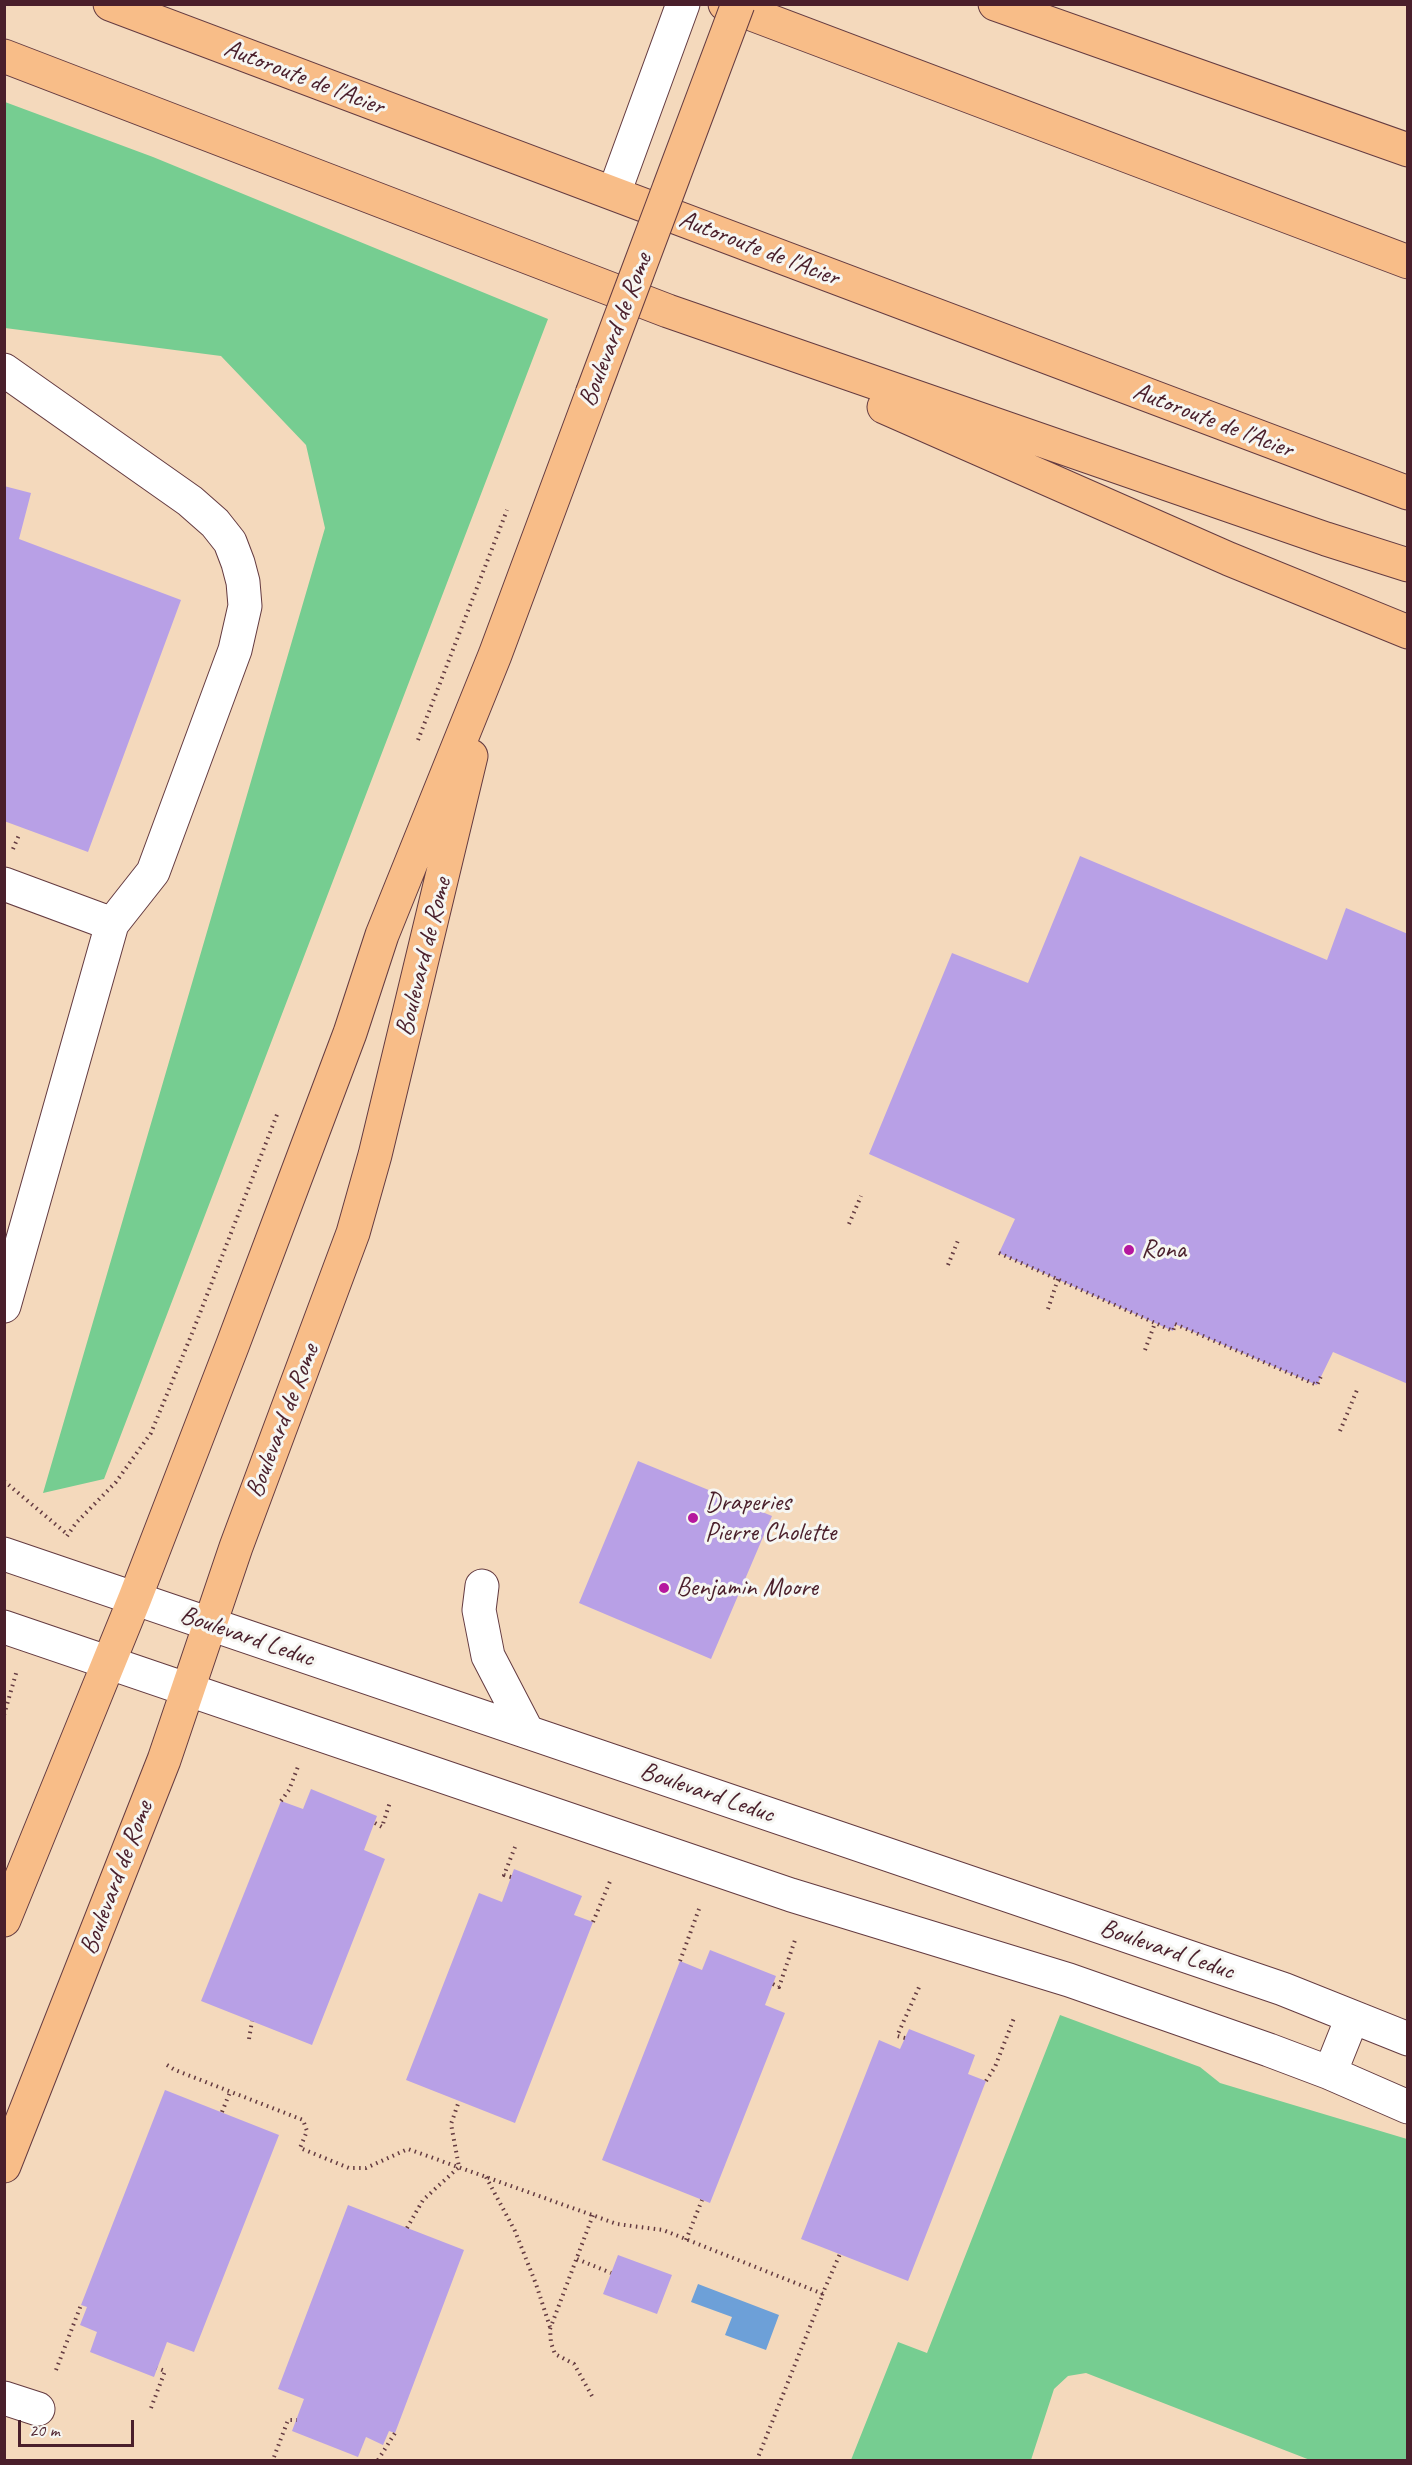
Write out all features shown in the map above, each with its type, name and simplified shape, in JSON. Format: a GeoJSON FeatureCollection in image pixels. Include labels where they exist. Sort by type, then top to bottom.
{"type":"FeatureCollection","features":[{"type":"Feature","properties":{"kind":"main road","name":"Autoroute de l'Acier"},"geometry":{"type":"LineString","coordinates":[[110,4],[1407,493]]}},
{"type":"Feature","properties":{"kind":"main road"},"geometry":{"type":"LineString","coordinates":[[725,4],[1407,262]]}},
{"type":"Feature","properties":{"kind":"main road","name":"Boulevard de Rome"},"geometry":{"type":"LineString","coordinates":[[4,1920],[135,1598],[350,1033],[382,935],[495,655],[738,4]]}},
{"type":"Feature","properties":{"kind":"main road"},"geometry":{"type":"LineString","coordinates":[[995,4],[1407,150]]}},
{"type":"Feature","properties":{"kind":"main road"},"geometry":{"type":"LineString","coordinates":[[4,56],[668,311],[1315,536],[1407,565]]}},
{"type":"Feature","properties":{"kind":"main road"},"geometry":{"type":"LineString","coordinates":[[668,311],[1229,559],[1407,632]]}},
{"type":"Feature","properties":{"kind":"main road","name":"Boulevard de Rome"},"geometry":{"type":"LineString","coordinates":[[4,2166],[164,1760],[236,1546],[353,1233],[426,953],[495,655]]}},
{"type":"Feature","properties":{"kind":"street"},"geometry":{"type":"LineString","coordinates":[[614,193],[683,4]]}},
{"type":"Feature","properties":{"kind":"street"},"geometry":{"type":"LineString","coordinates":[[4,370],[190,501],[215,523],[230,542],[243,582],[245,606],[235,650],[153,872],[112,924],[15,1226],[4,1306]]}},
{"type":"Feature","properties":{"kind":"street"},"geometry":{"type":"LineString","coordinates":[[8,869],[112,924]]}},
{"type":"Feature","properties":{"kind":"street","name":"Boulevard Leduc"},"geometry":{"type":"LineString","coordinates":[[4,1554],[1283,1989],[1407,2039]]}},
{"type":"Feature","properties":{"kind":"street"},"geometry":{"type":"LineString","coordinates":[[482,1586],[479,1610],[488,1656],[527,1731]]}},
{"type":"Feature","properties":{"kind":"street"},"geometry":{"type":"LineString","coordinates":[[4,1627],[791,1895],[1069,1980],[1330,2073],[1407,2107]]}},
{"type":"Feature","properties":{"kind":"street"},"geometry":{"type":"LineString","coordinates":[[1330,2073],[1352,2018]]}},
{"type":"Feature","properties":{"kind":"street"},"geometry":{"type":"LineString","coordinates":[[4,2398],[38,2409]]}},
{"type":"Feature","properties":{"kind":"path"},"geometry":{"type":"LineString","coordinates":[[8,869],[19,836]]}},
{"type":"Feature","properties":{"kind":"path"},"geometry":{"type":"LineString","coordinates":[[849,1224],[861,1196]]}},
{"type":"Feature","properties":{"kind":"path"},"geometry":{"type":"LineString","coordinates":[[948,1265],[959,1238]]}},
{"type":"Feature","properties":{"kind":"path"},"geometry":{"type":"LineString","coordinates":[[999,1253],[1173,1331],[1175,1324],[1317,1385],[1322,1374]]}},
{"type":"Feature","properties":{"kind":"path"},"geometry":{"type":"LineString","coordinates":[[1048,1309],[1058,1280]]}},
{"type":"Feature","properties":{"kind":"path"},"geometry":{"type":"LineString","coordinates":[[1145,1350],[1155,1323]]}},
{"type":"Feature","properties":{"kind":"path"},"geometry":{"type":"LineString","coordinates":[[65,1540],[67,1534],[116,1482],[150,1433],[193,1331]]}},
{"type":"Feature","properties":{"kind":"path"},"geometry":{"type":"LineString","coordinates":[[1340,1431],[1357,1390]]}},
{"type":"Feature","properties":{"kind":"path"},"geometry":{"type":"LineString","coordinates":[[4,1481],[67,1534]]}},
{"type":"Feature","properties":{"kind":"path"},"geometry":{"type":"LineString","coordinates":[[4,1715],[11,1692]]}},
{"type":"Feature","properties":{"kind":"path"},"geometry":{"type":"LineString","coordinates":[[280,1801],[289,1790],[303,1755]]}},
{"type":"Feature","properties":{"kind":"path"},"geometry":{"type":"LineString","coordinates":[[375,1823],[382,1827],[390,1802]]}},
{"type":"Feature","properties":{"kind":"path"},"geometry":{"type":"LineString","coordinates":[[511,1877],[504,1875],[515,1847]]}},
{"type":"Feature","properties":{"kind":"path"},"geometry":{"type":"LineString","coordinates":[[593,1922],[611,1879]]}},
{"type":"Feature","properties":{"kind":"path"},"geometry":{"type":"LineString","coordinates":[[680,1961],[699,1909]]}},
{"type":"Feature","properties":{"kind":"path"},"geometry":{"type":"LineString","coordinates":[[773,1984],[779,1987],[795,1940]]}},
{"type":"Feature","properties":{"kind":"path"},"geometry":{"type":"LineString","coordinates":[[905,2038],[897,2036],[920,1985]]}},
{"type":"Feature","properties":{"kind":"path"},"geometry":{"type":"LineString","coordinates":[[986,2081],[995,2067],[1014,2018]]}},
{"type":"Feature","properties":{"kind":"path"},"geometry":{"type":"LineString","coordinates":[[249,2039],[252,2021]]}},
{"type":"Feature","properties":{"kind":"path"},"geometry":{"type":"LineString","coordinates":[[167,2065],[303,2120],[307,2131],[300,2148],[349,2168],[366,2168],[408,2149],[617,2224],[663,2230],[823,2294],[821,2297]]}},
{"type":"Feature","properties":{"kind":"path"},"geometry":{"type":"LineString","coordinates":[[222,2112],[230,2092]]}},
{"type":"Feature","properties":{"kind":"path"},"geometry":{"type":"LineString","coordinates":[[459,2101],[451,2124],[459,2167]]}},
{"type":"Feature","properties":{"kind":"path"},"geometry":{"type":"LineString","coordinates":[[407,2228],[423,2200],[459,2167]]}},
{"type":"Feature","properties":{"kind":"path"},"geometry":{"type":"LineString","coordinates":[[486,2176],[515,2231],[537,2284],[555,2354],[574,2364],[592,2396]]}},
{"type":"Feature","properties":{"kind":"path"},"geometry":{"type":"LineString","coordinates":[[686,2240],[702,2200]]}},
{"type":"Feature","properties":{"kind":"path"},"geometry":{"type":"LineString","coordinates":[[550,2329],[593,2215]]}},
{"type":"Feature","properties":{"kind":"path"},"geometry":{"type":"LineString","coordinates":[[757,2460],[840,2254]]}},
{"type":"Feature","properties":{"kind":"path"},"geometry":{"type":"LineString","coordinates":[[577,2259],[611,2273]]}},
{"type":"Feature","properties":{"kind":"path"},"geometry":{"type":"LineString","coordinates":[[56,2370],[81,2305]]}},
{"type":"Feature","properties":{"kind":"path"},"geometry":{"type":"LineString","coordinates":[[151,2409],[165,2371],[157,2368]]}},
{"type":"Feature","properties":{"kind":"path"},"geometry":{"type":"LineString","coordinates":[[274,2457],[288,2420],[297,2420]]}},
{"type":"Feature","properties":{"kind":"path"},"geometry":{"type":"LineString","coordinates":[[378,2460],[395,2433]]}},
{"type":"Feature","properties":{"kind":"green space"},"geometry":{"type":"Polygon","coordinates":[[[5,102],[153,157],[548,319],[104,1479],[43,1493],[325,528],[306,445],[221,356],[5,328],[5,102]]]}},
{"type":"Feature","properties":{"kind":"green space"},"geometry":{"type":"Polygon","coordinates":[[[1060,2015],[1200,2067],[1220,2083],[1407,2139],[1407,2460],[1310,2460],[1086,2373],[1068,2376],[1054,2389],[1031,2460],[851,2460],[898,2342],[927,2353],[1060,2015]]]}},
{"type":"Feature","properties":{"kind":"water"},"geometry":{"type":"Polygon","coordinates":[[[698,2284],[779,2315],[766,2350],[725,2335],[732,2317],[691,2302],[698,2284]]]}},
{"type":"Feature","properties":{"kind":"building"},"geometry":{"type":"Polygon","coordinates":[[[4,486],[31,493],[19,539],[181,600],[88,852],[4,821],[4,486]]]}},
{"type":"Feature","properties":{"kind":"building"},"geometry":{"type":"Polygon","coordinates":[[[1080,856],[1327,960],[1346,908],[1408,934],[1408,1384],[1333,1352],[1317,1385],[1175,1324],[1173,1331],[999,1253],[1015,1219],[869,1154],[952,953],[1028,983],[1080,856]]]}},
{"type":"Feature","properties":{"kind":"building"},"geometry":{"type":"Polygon","coordinates":[[[638,1461],[772,1516],[711,1659],[579,1603],[638,1461]]]}},
{"type":"Feature","properties":{"kind":"building"},"geometry":{"type":"Polygon","coordinates":[[[311,1789],[377,1816],[364,1850],[385,1859],[312,2045],[201,2001],[281,1801],[303,1809],[311,1789]]]}},
{"type":"Feature","properties":{"kind":"building"},"geometry":{"type":"Polygon","coordinates":[[[514,1869],[582,1896],[574,1915],[593,1922],[515,2123],[406,2080],[479,1893],[502,1902],[514,1869]]]}},
{"type":"Feature","properties":{"kind":"building"},"geometry":{"type":"Polygon","coordinates":[[[710,1950],[776,1976],[765,2005],[785,2013],[710,2203],[602,2160],[680,1961],[702,1970],[710,1950]]]}},
{"type":"Feature","properties":{"kind":"building"},"geometry":{"type":"Polygon","coordinates":[[[909,2029],[975,2055],[968,2074],[986,2081],[908,2281],[801,2239],[879,2040],[900,2049],[909,2029]]]}},
{"type":"Feature","properties":{"kind":"building"},"geometry":{"type":"Polygon","coordinates":[[[165,2090],[279,2135],[194,2352],[167,2342],[154,2377],[90,2352],[97,2332],[80,2325],[87,2307],[81,2305],[165,2090]]]}},
{"type":"Feature","properties":{"kind":"building"},"geometry":{"type":"Polygon","coordinates":[[[348,2205],[464,2250],[395,2433],[389,2431],[383,2445],[366,2437],[358,2457],[292,2431],[304,2399],[278,2389],[348,2205]]]}},
{"type":"Feature","properties":{"kind":"building"},"geometry":{"type":"Polygon","coordinates":[[[618,2255],[672,2275],[657,2314],[603,2294],[618,2255]]]}},
{"type":"Feature","properties":{"kind":"place","name":"Rona"},"geometry":{"type":"Point","coordinates":[1129,1250]}},
{"type":"Feature","properties":{"kind":"place","name":"Draperies Pierre Cholette"},"geometry":{"type":"Point","coordinates":[693,1518]}},
{"type":"Feature","properties":{"kind":"place","name":"Benjamin Moore"},"geometry":{"type":"Point","coordinates":[664,1588]}}]}
